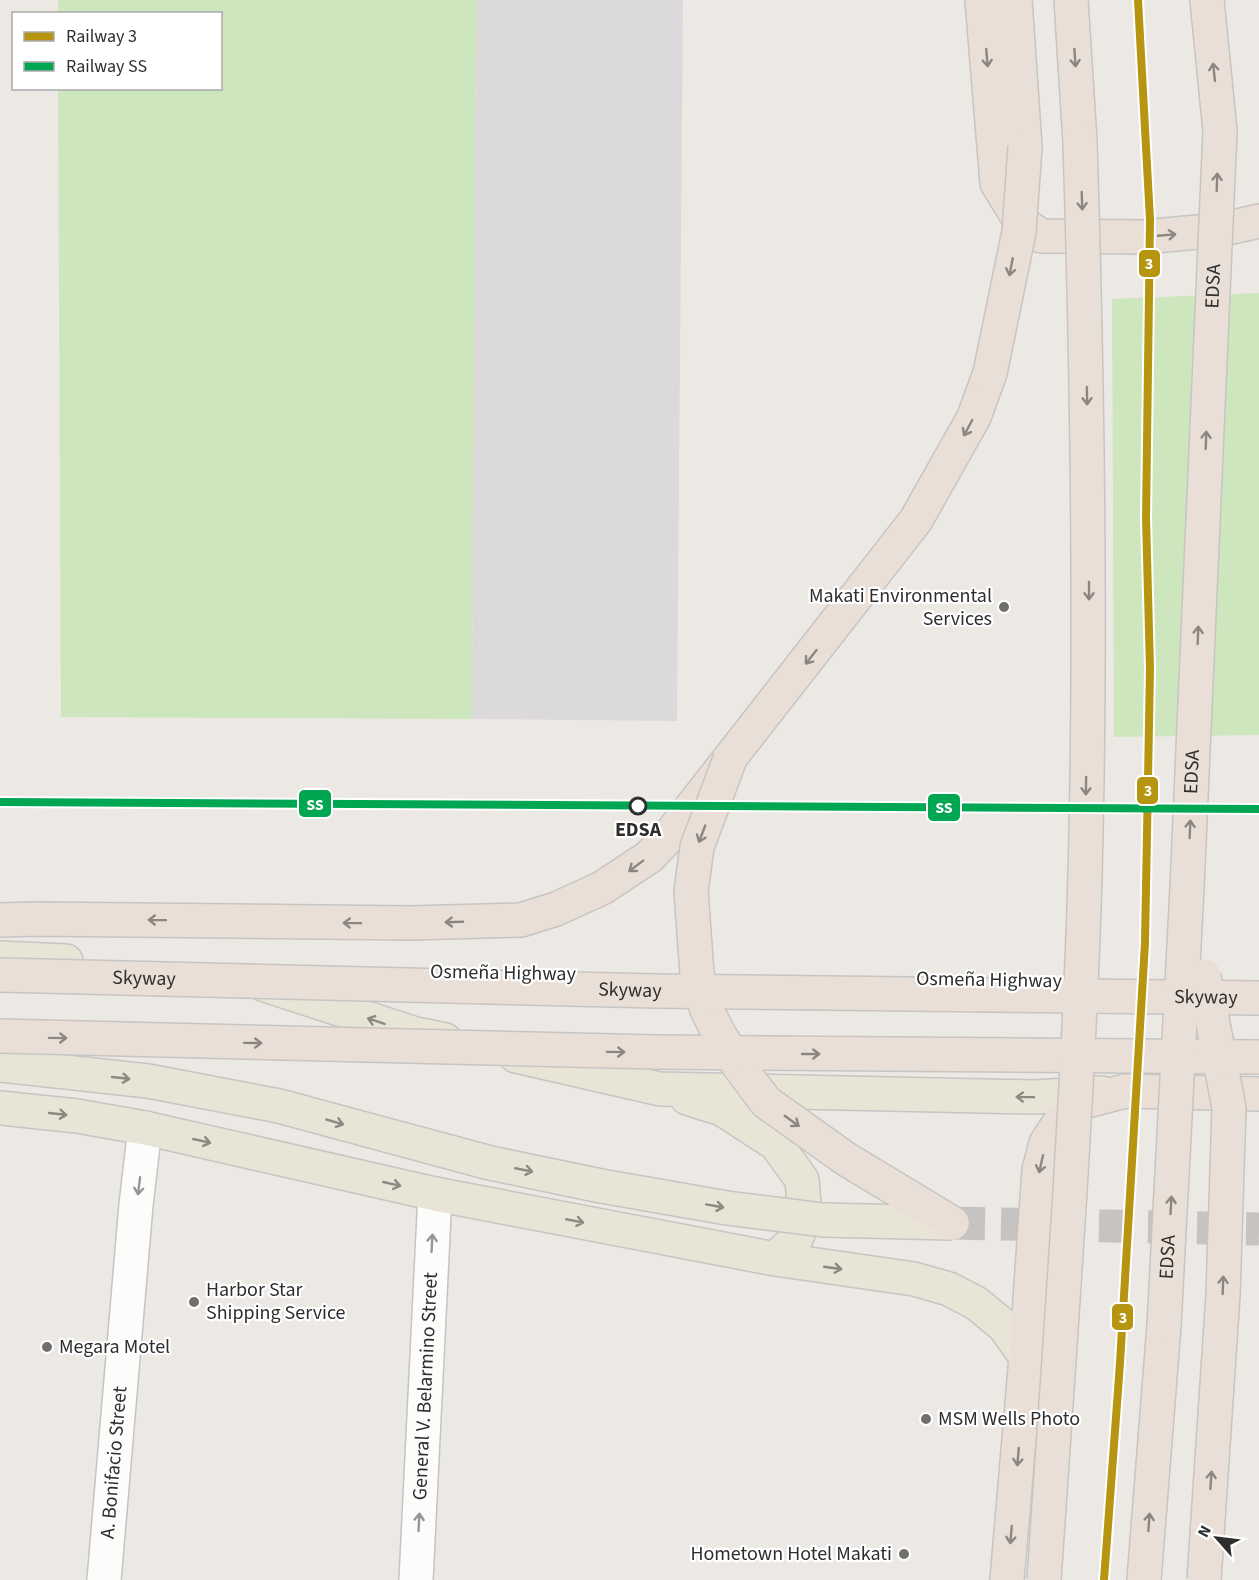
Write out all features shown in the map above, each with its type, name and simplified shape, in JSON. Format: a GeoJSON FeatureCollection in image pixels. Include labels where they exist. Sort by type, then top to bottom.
{"type":"FeatureCollection","features":[{"type":"Feature","properties":{"kind":"highway"},"geometry":{"type":"LineString","coordinates":[[982,0],[997,183],[1021,222],[1041,236],[1144,237],[1219,231],[1259,221]]}},
{"type":"Feature","properties":{"kind":"highway"},"geometry":{"type":"LineString","coordinates":[[0,921],[36,919],[411,923],[522,920],[555,909],[602,888],[649,857],[669,836],[916,520],[974,417],[990,373],[1019,232],[1025,147],[1015,0]]}},
{"type":"Feature","properties":{"kind":"highway"},"geometry":{"type":"LineString","coordinates":[[1044,1580],[1065,1278],[1084,910],[1089,583],[1086,317],[1080,142],[1071,0]]}},
{"type":"Feature","properties":{"kind":"highway","name":"EDSA"},"geometry":{"type":"LineString","coordinates":[[1144,1580],[1166,1290],[1187,888],[1220,131],[1207,0]]}},
{"type":"Feature","properties":{"kind":"highway"},"geometry":{"type":"LineString","coordinates":[[730,759],[697,846],[691,891],[698,974],[706,1010],[739,1066],[766,1102],[846,1159],[952,1222]]}},
{"type":"Feature","properties":{"kind":"highway"},"geometry":{"type":"LineString","coordinates":[[1187,888],[1229,1108],[1222,1295],[1204,1580]]}},
{"type":"Feature","properties":{"kind":"highway","name":"Skyway"},"geometry":{"type":"LineString","coordinates":[[0,975],[656,991],[1259,998]]}},
{"type":"Feature","properties":{"kind":"highway"},"geometry":{"type":"LineString","coordinates":[[0,1036],[655,1053],[1259,1057]]}},
{"type":"Feature","properties":{"kind":"highway"},"geometry":{"type":"LineString","coordinates":[[1007,1580],[1039,1170],[1046,1143],[1061,1120],[1083,1102],[1125,1091],[1259,1094]]}},
{"type":"Feature","properties":{"kind":"main road","name":"Osmeña Highway"},"geometry":{"type":"LineString","coordinates":[[0,958],[209,967],[661,976],[1259,982]]}},
{"type":"Feature","properties":{"kind":"main road"},"geometry":{"type":"LineString","coordinates":[[209,967],[416,1034],[660,1089],[722,1109],[776,1144],[802,1180],[805,1216],[796,1239],[775,1259]]}},
{"type":"Feature","properties":{"kind":"main road"},"geometry":{"type":"LineString","coordinates":[[0,1065],[148,1081],[279,1106],[490,1163],[601,1186],[727,1208],[823,1220],[952,1222]]}},
{"type":"Feature","properties":{"kind":"main road"},"geometry":{"type":"LineString","coordinates":[[660,1089],[1035,1097],[1125,1091]]}},
{"type":"Feature","properties":{"kind":"main road"},"geometry":{"type":"LineString","coordinates":[[0,1108],[77,1116],[145,1128],[435,1194],[775,1259],[914,1280],[949,1289],[976,1304],[1004,1326],[1026,1357]]}},
{"type":"Feature","properties":{"kind":"street","name":"A. Bonifacio Street"},"geometry":{"type":"LineString","coordinates":[[104,1580],[136,1205],[145,1128]]}},
{"type":"Feature","properties":{"kind":"street","name":"General V. Belarmino Street"},"geometry":{"type":"LineString","coordinates":[[416,1580],[435,1194]]}},
{"type":"Feature","properties":{"kind":"shaded area"},"geometry":{"type":"Polygon","coordinates":[[[476,0],[683,0],[677,721],[472,719],[476,0]]]}},
{"type":"Feature","properties":{"kind":"green space"},"geometry":{"type":"Polygon","coordinates":[[[58,0],[476,0],[472,719],[61,717],[58,90],[222,90],[222,12],[58,12],[58,0]]]}},
{"type":"Feature","properties":{"kind":"green space"},"geometry":{"type":"Polygon","coordinates":[[[1259,293],[1259,735],[1114,737],[1112,299],[1259,293]]]}},
{"type":"Feature","properties":{"kind":"tunnel"},"geometry":{"type":"LineString","coordinates":[[952,1223],[1259,1229]]}},
{"type":"Feature","properties":{"kind":"rail line","name":"3"},"geometry":{"type":"LineString","coordinates":[[1104,1580],[1120,1363],[1145,943],[1150,669],[1146,518],[1150,220],[1138,0]]}},
{"type":"Feature","properties":{"kind":"rail line","name":"SS"},"geometry":{"type":"LineString","coordinates":[[0,802],[1259,809]]}},
{"type":"Feature","properties":{"kind":"place","name":"Makati Environmental Services"},"geometry":{"type":"Point","coordinates":[1004,607]}},
{"type":"Feature","properties":{"kind":"place","name":"EDSA"},"geometry":{"type":"Point","coordinates":[638,806]}},
{"type":"Feature","properties":{"kind":"place","name":"Harbor Star Shipping Service"},"geometry":{"type":"Point","coordinates":[194,1302]}},
{"type":"Feature","properties":{"kind":"place","name":"Megara Motel"},"geometry":{"type":"Point","coordinates":[47,1347]}},
{"type":"Feature","properties":{"kind":"place","name":"MSM Wells Photo"},"geometry":{"type":"Point","coordinates":[926,1419]}},
{"type":"Feature","properties":{"kind":"place","name":"Hometown Hotel Makati"},"geometry":{"type":"Point","coordinates":[904,1554]}}]}
